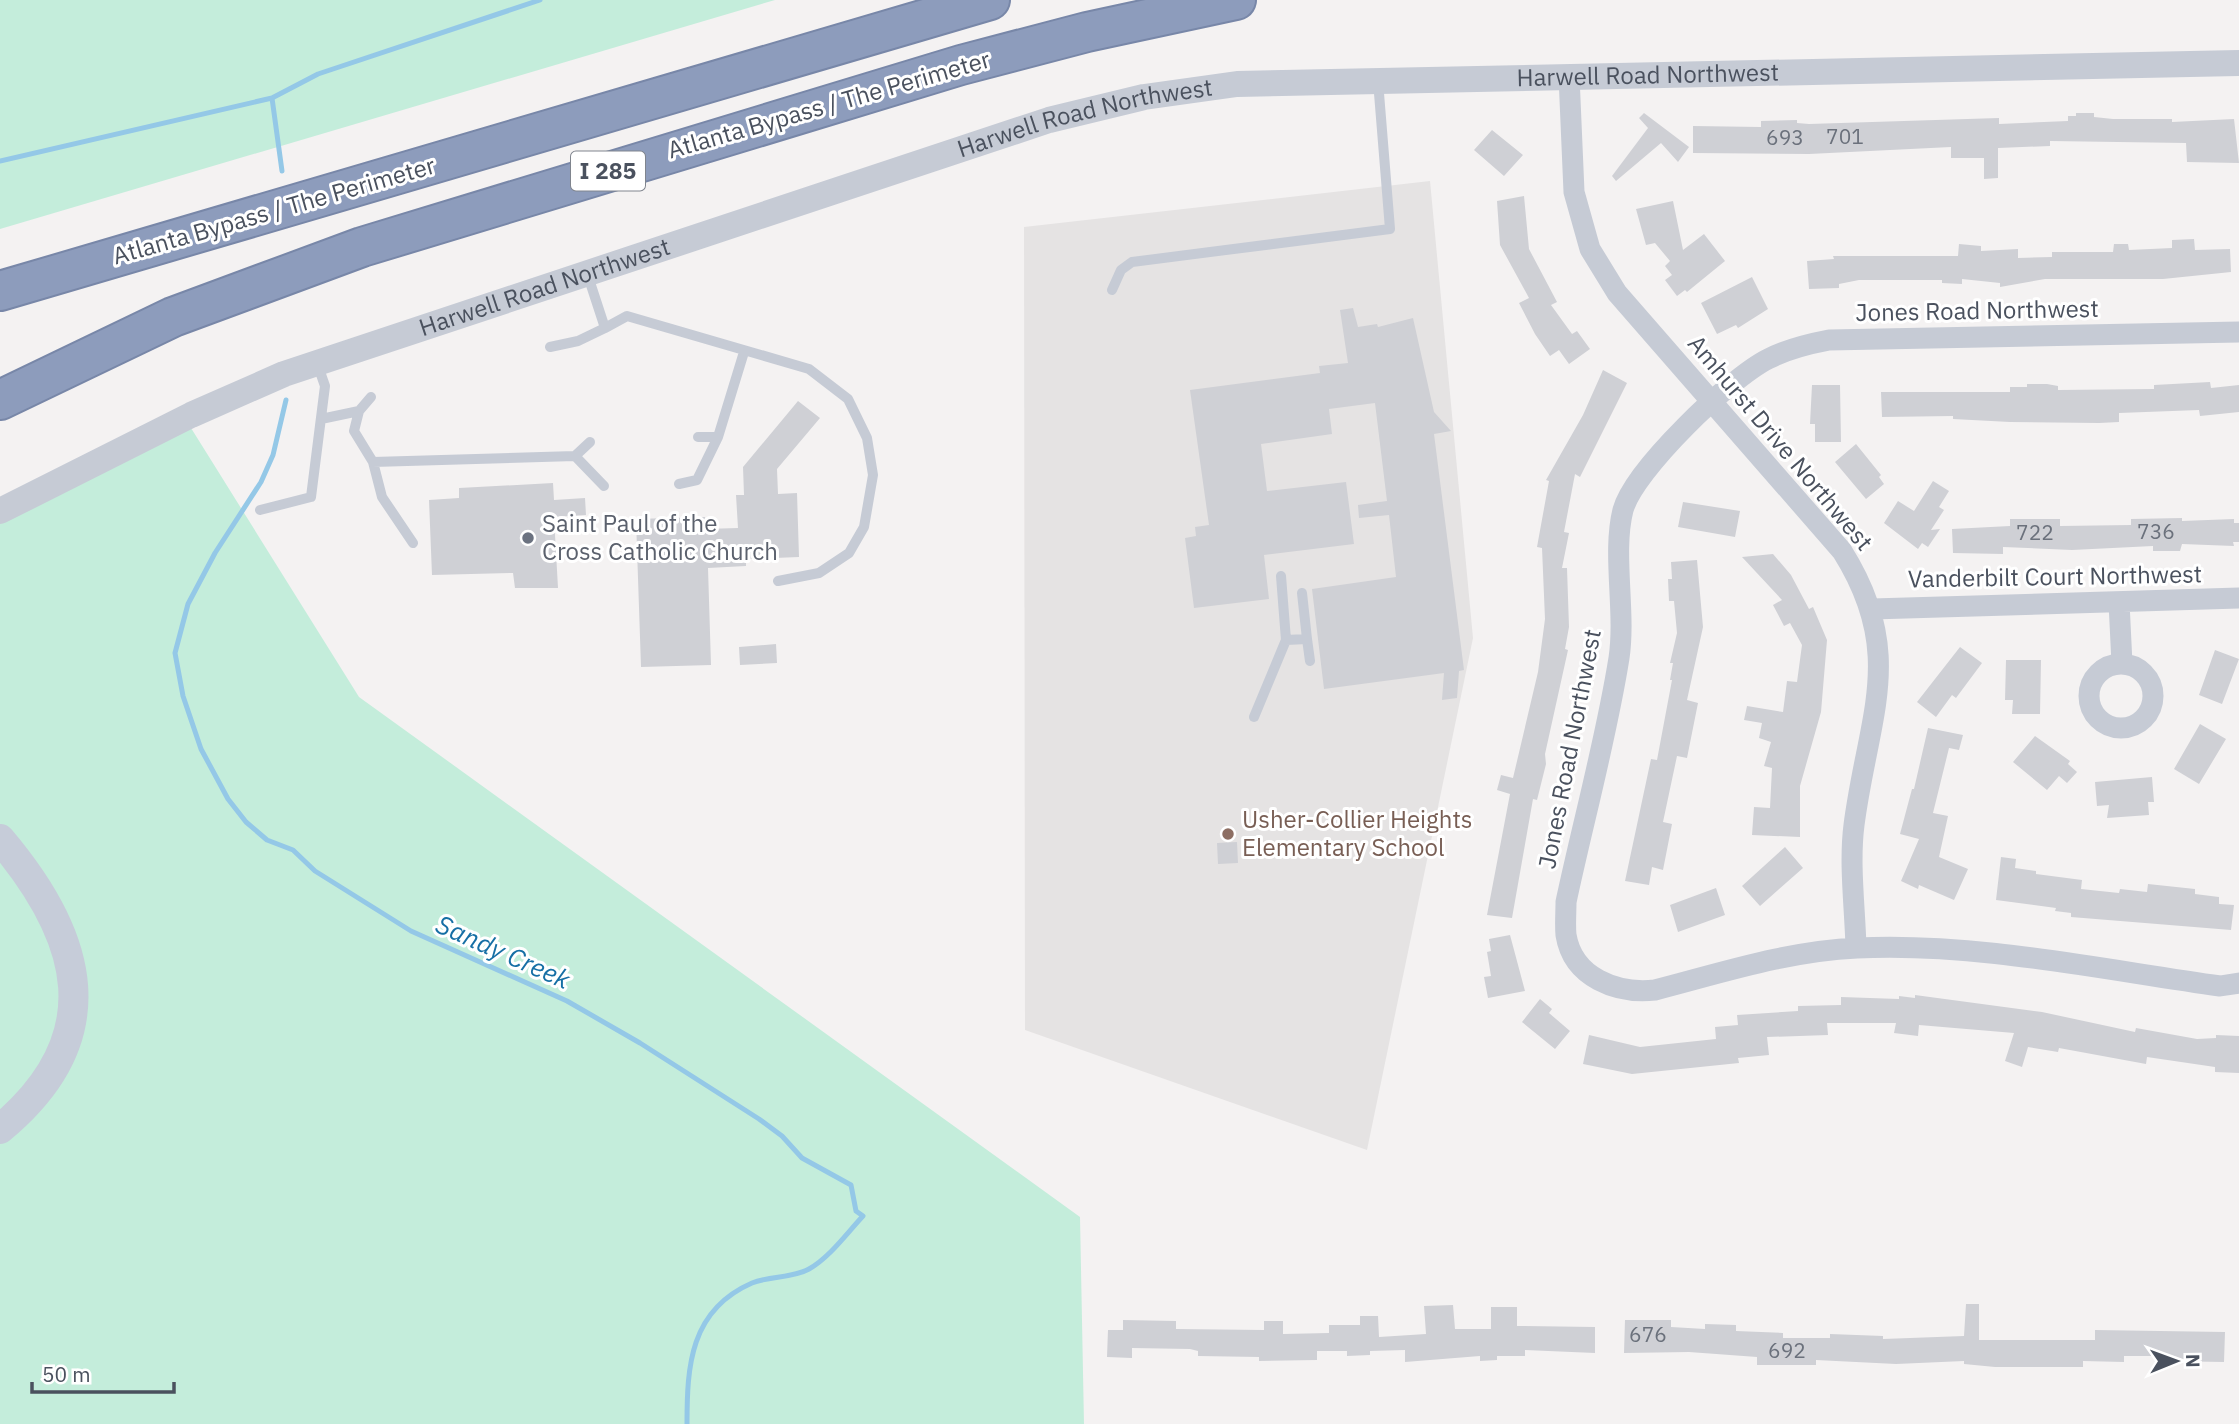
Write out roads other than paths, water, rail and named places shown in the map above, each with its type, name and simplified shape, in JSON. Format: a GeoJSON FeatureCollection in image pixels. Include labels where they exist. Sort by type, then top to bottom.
{"type":"FeatureCollection","features":[{"type":"Feature","properties":{"kind":"highway","name":"Atlanta Bypass / The Perimeter"},"geometry":{"type":"LineString","coordinates":[[0,291],[990,0]]}},
{"type":"Feature","properties":{"kind":"highway","name":"Atlanta Bypass / The Perimeter"},"geometry":{"type":"LineString","coordinates":[[0,400],[173,317],[362,247],[961,65],[1087,32],[1236,0]]}},
{"type":"Feature","properties":{"kind":"main road"},"geometry":{"type":"LineString","coordinates":[[0,839],[49,905],[71,964],[74,993],[70,1027],[61,1056],[46,1083],[27,1107],[0,1129]]}},
{"type":"Feature","properties":{"kind":"street","name":"Harwell Road Northwest"},"geometry":{"type":"LineString","coordinates":[[0,512],[191,415],[317,363],[1049,120],[1144,97],[1237,84],[2239,63]]}},
{"type":"Feature","properties":{"kind":"street","name":"Amhurst Drive Northwest"},"geometry":{"type":"LineString","coordinates":[[1569,76],[1574,192],[1590,249],[1617,293],[1842,551],[1860,579],[1872,609],[1879,640],[1881,672],[1853,828],[1856,948]]}},
{"type":"Feature","properties":{"kind":"street","name":"Jones Road Northwest"},"geometry":{"type":"LineString","coordinates":[[2239,332],[1829,340],[1796,347],[1767,359],[1739,378],[1642,473],[1623,508],[1620,528],[1622,611],[1619,657],[1566,902],[1566,937],[1578,961],[1594,978],[1613,988],[1636,992],[1654,990],[1778,958],[1856,948],[1953,950],[2220,986],[2239,983]]}},
{"type":"Feature","properties":{"kind":"street","name":"Vanderbilt Court Northwest"},"geometry":{"type":"LineString","coordinates":[[1872,609],[2239,598]]}},
{"type":"Feature","properties":{"kind":"street"},"geometry":{"type":"LineString","coordinates":[[2119,603],[2122,664]]}},
{"type":"Feature","properties":{"kind":"lane"},"geometry":{"type":"LineString","coordinates":[[1112,290],[1121,270],[1132,262],[1390,229],[1378,80]]}},
{"type":"Feature","properties":{"kind":"lane"},"geometry":{"type":"LineString","coordinates":[[587,273],[605,328]]}},
{"type":"Feature","properties":{"kind":"lane"},"geometry":{"type":"LineString","coordinates":[[550,347],[579,341],[627,316],[809,369],[848,399],[867,438],[873,475],[864,527],[849,553],[818,573],[778,581]]}},
{"type":"Feature","properties":{"kind":"lane"},"geometry":{"type":"LineString","coordinates":[[679,484],[697,480],[718,437],[744,352]]}},
{"type":"Feature","properties":{"kind":"lane"},"geometry":{"type":"LineString","coordinates":[[260,510],[311,497],[325,386],[317,363]]}},
{"type":"Feature","properties":{"kind":"lane"},"geometry":{"type":"LineString","coordinates":[[371,397],[359,411],[354,431],[373,463],[382,497],[413,543]]}},
{"type":"Feature","properties":{"kind":"lane"},"geometry":{"type":"LineString","coordinates":[[321,419],[359,411]]}},
{"type":"Feature","properties":{"kind":"lane"},"geometry":{"type":"LineString","coordinates":[[698,437],[718,437]]}},
{"type":"Feature","properties":{"kind":"lane"},"geometry":{"type":"LineString","coordinates":[[373,463],[575,456],[590,442]]}},
{"type":"Feature","properties":{"kind":"lane"},"geometry":{"type":"LineString","coordinates":[[575,456],[604,486]]}},
{"type":"Feature","properties":{"kind":"lane"},"geometry":{"type":"LineString","coordinates":[[1254,717],[1286,640],[1281,576]]}},
{"type":"Feature","properties":{"kind":"lane"},"geometry":{"type":"LineString","coordinates":[[1302,593],[1310,661]]}},
{"type":"Feature","properties":{"kind":"lane"},"geometry":{"type":"LineString","coordinates":[[1286,640],[1307,639]]}},
{"type":"Feature","properties":{"kind":"waterway","name":"Sandy Creek"},"geometry":{"type":"LineString","coordinates":[[0,161],[272,98],[318,74],[540,0]]}},
{"type":"Feature","properties":{"kind":"waterway","name":"Sandy Creek"},"geometry":{"type":"LineString","coordinates":[[272,98],[282,171]]}},
{"type":"Feature","properties":{"kind":"waterway","name":"Sandy Creek"},"geometry":{"type":"LineString","coordinates":[[286,400],[273,455],[261,482],[215,553],[188,604],[175,653],[183,696],[201,749],[228,799],[246,822],[267,840],[293,850],[315,871],[411,931],[567,1001],[640,1043],[759,1119],[782,1136],[802,1158],[851,1185],[856,1211],[863,1216],[831,1251],[803,1272],[752,1283],[731,1294],[704,1324],[691,1361],[687,1424]]}},
{"type":"Feature","properties":{"kind":"place","name":"Saint Paul of the Cross Catholic Church"},"geometry":{"type":"Point","coordinates":[528,538]}},
{"type":"Feature","properties":{"kind":"place","name":"Usher-Collier Heights Elementary School"},"geometry":{"type":"Point","coordinates":[1228,834]}}]}
